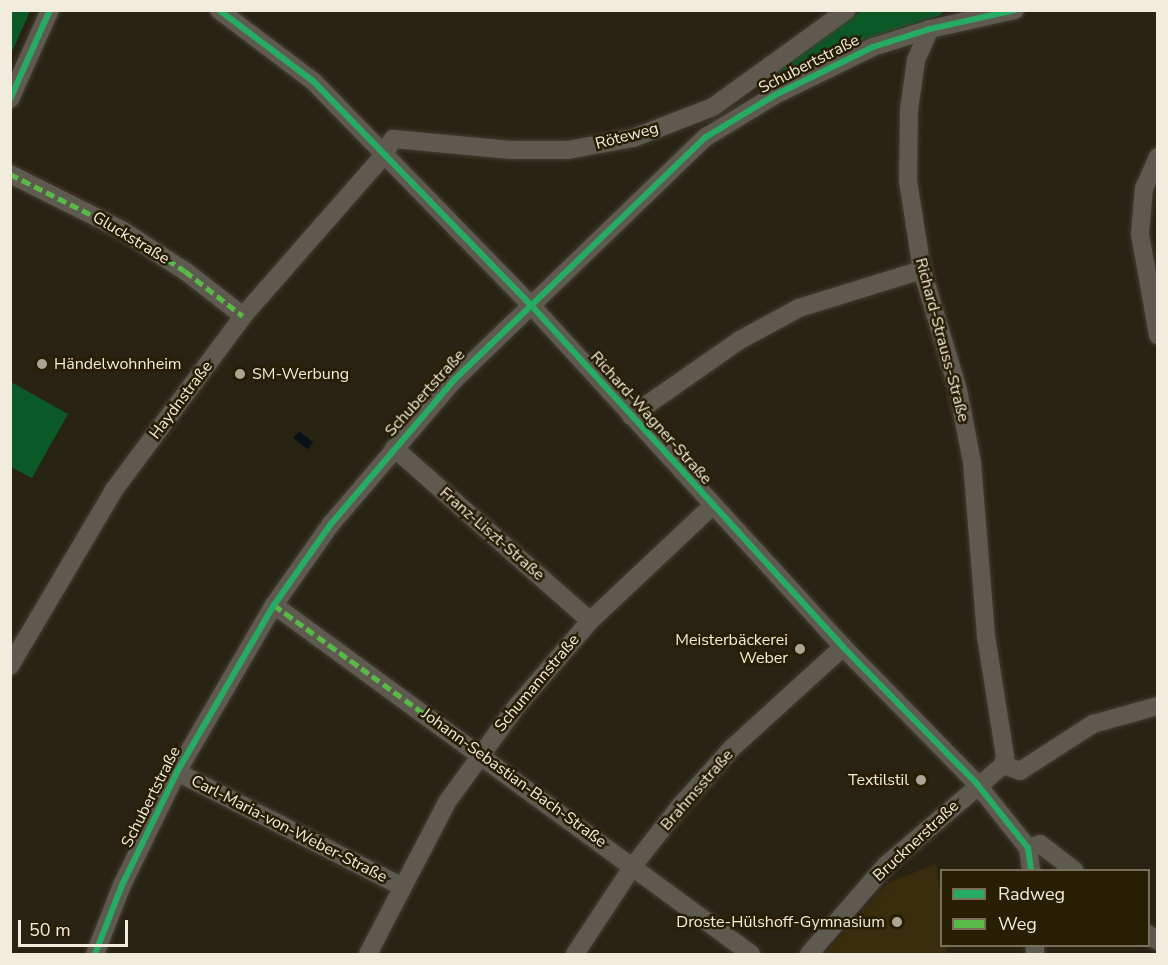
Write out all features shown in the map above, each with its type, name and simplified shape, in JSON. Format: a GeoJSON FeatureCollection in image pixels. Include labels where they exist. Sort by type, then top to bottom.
{"type":"FeatureCollection","features":[{"type":"Feature","properties":{"kind":"street"},"geometry":{"type":"LineString","coordinates":[[10,99],[50,10]]}},
{"type":"Feature","properties":{"kind":"street","name":"Richard-Wagner-Straße"},"geometry":{"type":"LineString","coordinates":[[219,10],[313,81],[530,304],[843,647],[977,784],[1028,848]]}},
{"type":"Feature","properties":{"kind":"street","name":"Röteweg"},"geometry":{"type":"LineString","coordinates":[[384,156],[393,139],[534,150],[568,150],[633,138],[713,107],[847,10]]}},
{"type":"Feature","properties":{"kind":"street","name":"Schubertstraße"},"geometry":{"type":"LineString","coordinates":[[94,954],[122,885],[177,772],[274,605],[331,524],[454,380],[530,304],[706,137],[817,72],[873,47],[930,29],[952,17],[1015,10]]}},
{"type":"Feature","properties":{"kind":"street","name":"Richard-Strauss-Straße"},"geometry":{"type":"LineString","coordinates":[[930,29],[916,60],[909,110],[908,181],[922,270],[958,390],[972,462],[986,636],[1005,756],[1003,765]]}},
{"type":"Feature","properties":{"kind":"street","name":"Haydnstraße"},"geometry":{"type":"LineString","coordinates":[[10,666],[114,490],[243,316],[384,156]]}},
{"type":"Feature","properties":{"kind":"street"},"geometry":{"type":"LineString","coordinates":[[1158,157],[1144,188],[1140,234],[1158,335]]}},
{"type":"Feature","properties":{"kind":"street","name":"Gluckstraße"},"geometry":{"type":"LineString","coordinates":[[10,174],[122,230],[185,271],[243,316]]}},
{"type":"Feature","properties":{"kind":"street"},"geometry":{"type":"LineString","coordinates":[[631,416],[740,340],[799,308],[922,270]]}},
{"type":"Feature","properties":{"kind":"street","name":"Franz-Liszt-Straße"},"geometry":{"type":"LineString","coordinates":[[394,448],[590,621]]}},
{"type":"Feature","properties":{"kind":"street","name":"Schumannstraße"},"geometry":{"type":"LineString","coordinates":[[368,954],[401,886],[447,802],[480,754],[590,621],[712,506]]}},
{"type":"Feature","properties":{"kind":"street","name":"Johann-Sebastian-Bach-Straße"},"geometry":{"type":"LineString","coordinates":[[274,605],[751,954]]}},
{"type":"Feature","properties":{"kind":"street","name":"Brahmsstraße"},"geometry":{"type":"LineString","coordinates":[[575,954],[633,866],[732,748],[843,647]]}},
{"type":"Feature","properties":{"kind":"street"},"geometry":{"type":"LineString","coordinates":[[977,784],[1003,765],[1020,771],[1093,724],[1158,706]]}},
{"type":"Feature","properties":{"kind":"street","name":"Carl-Maria-von-Weber-Straße"},"geometry":{"type":"LineString","coordinates":[[177,772],[401,886]]}},
{"type":"Feature","properties":{"kind":"street","name":"Brucknerstraße"},"geometry":{"type":"LineString","coordinates":[[809,954],[886,865],[977,784]]}},
{"type":"Feature","properties":{"kind":"street"},"geometry":{"type":"LineString","coordinates":[[1031,869],[1028,848],[1040,844],[1073,869]]}},
{"type":"Feature","properties":{"kind":"shaded area"},"geometry":{"type":"Polygon","coordinates":[[[299,431],[313,442],[308,449],[293,438],[299,431]]]}},
{"type":"Feature","properties":{"kind":"shaded area","name":"Droste-Hülshoff-Gymnasium"},"geometry":{"type":"Polygon","coordinates":[[[936,864],[940,892],[940,947],[946,947],[946,954],[824,954],[888,883],[936,864]]]}},
{"type":"Feature","properties":{"kind":"green space"},"geometry":{"type":"Polygon","coordinates":[[[10,11],[30,11],[11,54],[10,11]]]}},
{"type":"Feature","properties":{"kind":"green space"},"geometry":{"type":"Polygon","coordinates":[[[861,11],[943,11],[941,15],[873,37],[772,82],[771,75],[861,11]]]}},
{"type":"Feature","properties":{"kind":"green space"},"geometry":{"type":"Polygon","coordinates":[[[11,382],[68,414],[32,478],[11,467],[11,382]]]}},
{"type":"Feature","properties":{"kind":"marked path"},"geometry":{"type":"LineString","coordinates":[[10,174],[122,230],[185,271],[243,316]]}},
{"type":"Feature","properties":{"kind":"marked path"},"geometry":{"type":"LineString","coordinates":[[274,605],[480,754]]}},
{"type":"Feature","properties":{"kind":"cycle path"},"geometry":{"type":"LineString","coordinates":[[10,99],[50,10]]}},
{"type":"Feature","properties":{"kind":"cycle path"},"geometry":{"type":"LineString","coordinates":[[219,10],[313,81],[530,304],[843,647],[977,784],[1028,848],[1031,869]]}},
{"type":"Feature","properties":{"kind":"cycle path"},"geometry":{"type":"LineString","coordinates":[[95,954],[122,885],[177,772],[274,605],[331,524],[454,380],[706,137],[775,95],[873,47],[930,29],[1015,10]]}},
{"type":"Feature","properties":{"kind":"place","name":"Händelwohnheim"},"geometry":{"type":"Point","coordinates":[42,364]}},
{"type":"Feature","properties":{"kind":"place","name":"SM-Werbung"},"geometry":{"type":"Point","coordinates":[240,374]}},
{"type":"Feature","properties":{"kind":"place","name":"Meisterbäckerei Weber"},"geometry":{"type":"Point","coordinates":[800,649]}},
{"type":"Feature","properties":{"kind":"place","name":"Textilstil"},"geometry":{"type":"Point","coordinates":[921,780]}},
{"type":"Feature","properties":{"kind":"place","name":"Droste-Hülshoff-Gymnasium"},"geometry":{"type":"Point","coordinates":[897,922]}}]}
